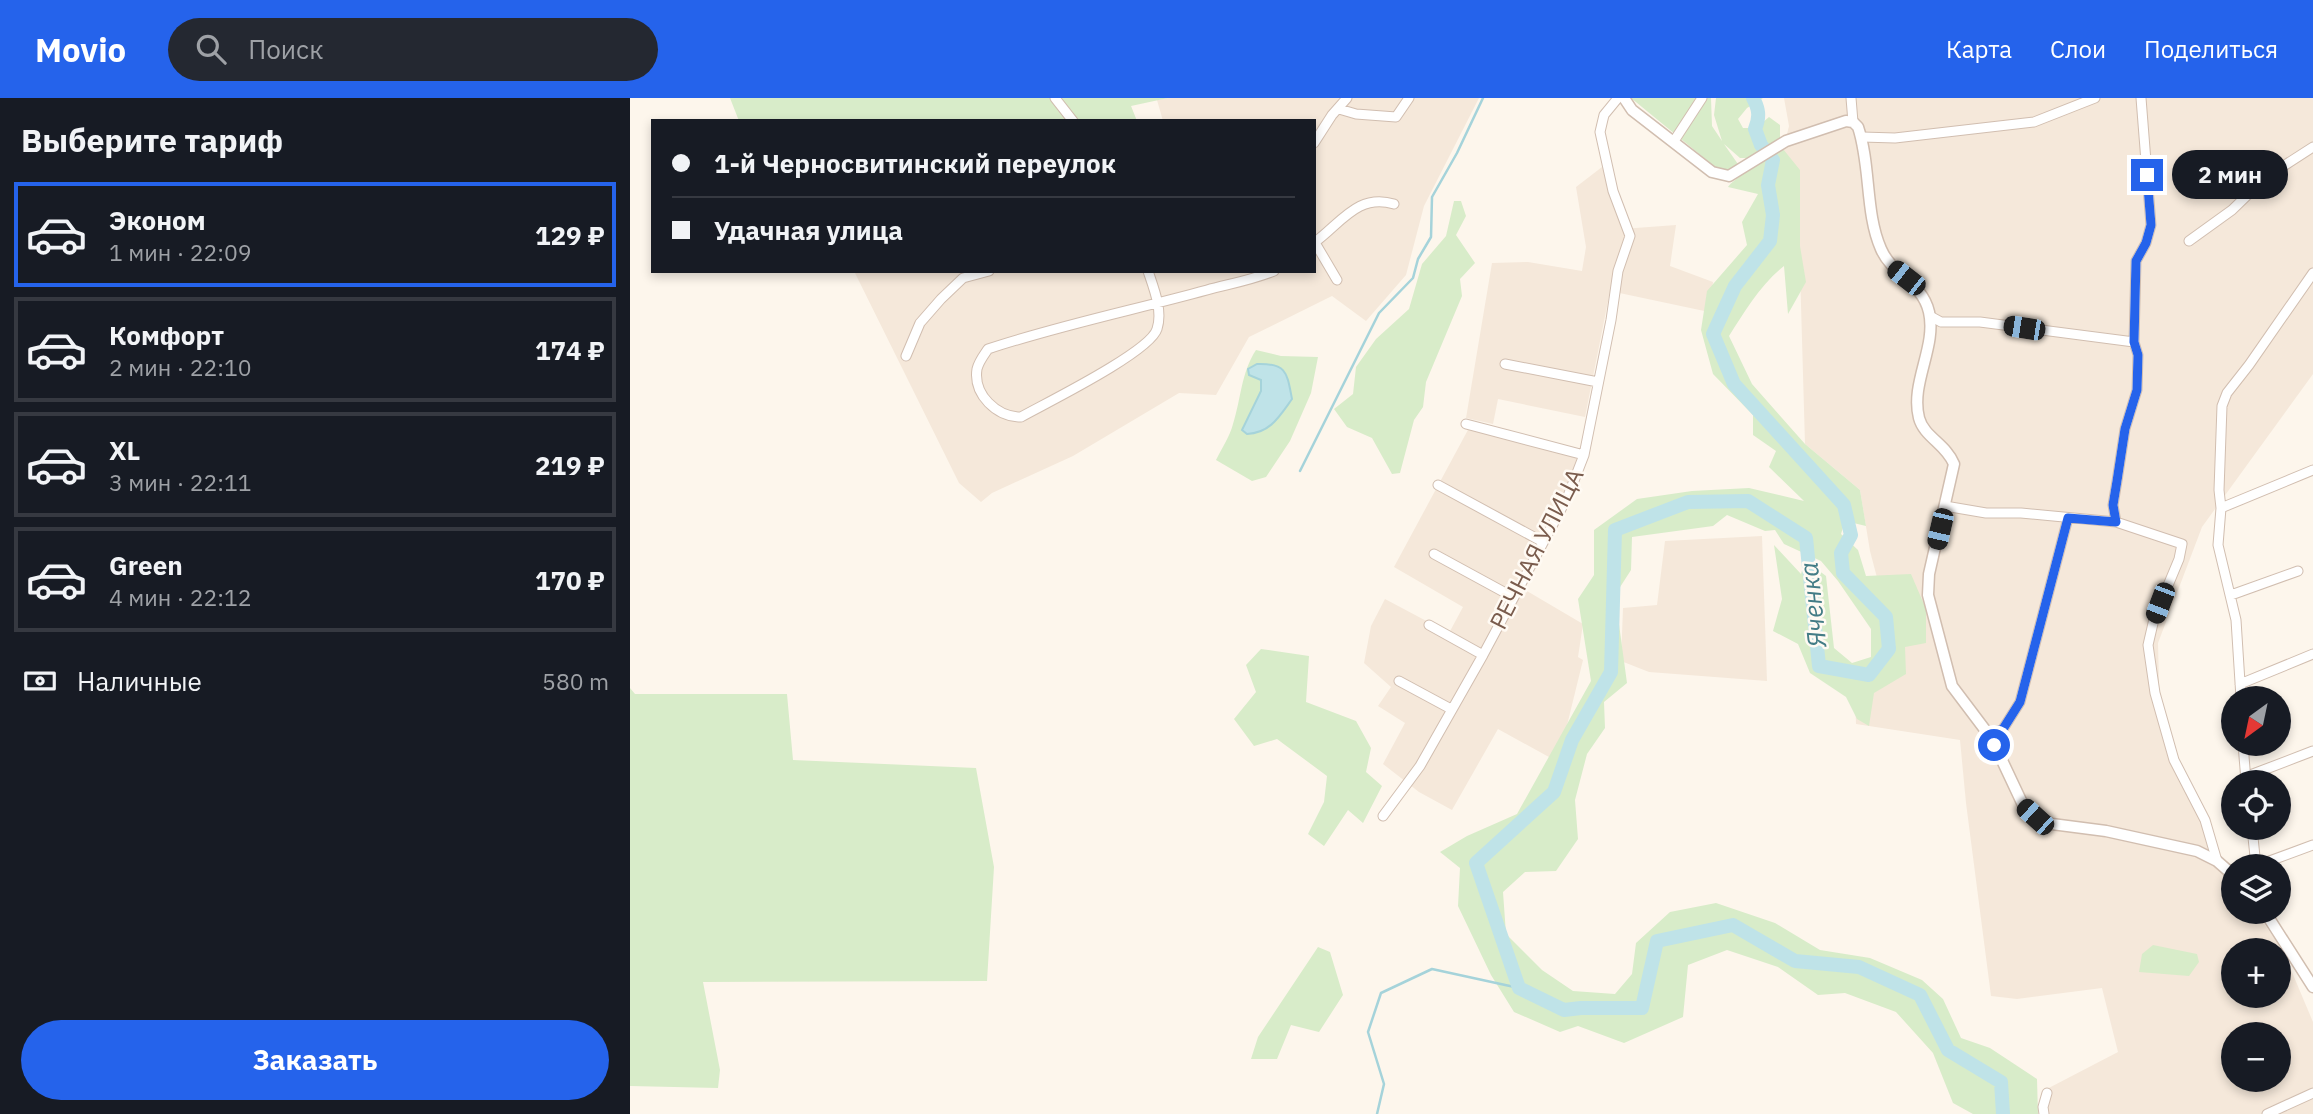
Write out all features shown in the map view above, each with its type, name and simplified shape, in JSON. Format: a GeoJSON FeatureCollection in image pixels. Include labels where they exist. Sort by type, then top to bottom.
{"type":"FeatureCollection","features":[{"type":"Feature","properties":{"kind":"street"},"geometry":{"type":"LineString","coordinates":[[1055,98],[1071,119]]}},
{"type":"Feature","properties":{"kind":"street"},"geometry":{"type":"LineString","coordinates":[[1316,140],[1347,98]]}},
{"type":"Feature","properties":{"kind":"street"},"geometry":{"type":"LineString","coordinates":[[1339,109],[1356,114],[1396,117],[1409,98]]}},
{"type":"Feature","properties":{"kind":"street","name":"РЕЧНАЯ УЛИЦА"},"geometry":{"type":"LineString","coordinates":[[1383,816],[1420,765],[1483,654],[1568,496],[1584,454],[1618,271],[1630,236],[1612,191],[1600,132],[1604,115],[1618,98]]}},
{"type":"Feature","properties":{"kind":"street"},"geometry":{"type":"LineString","coordinates":[[1624,98],[1632,110],[1712,172],[1729,176],[1786,141],[1846,121],[1853,122],[1858,127],[1862,137],[1876,237],[1890,265],[1920,291],[1930,316],[1930,336],[1918,406],[1919,419],[1924,430],[1949,452],[1954,464],[1928,574],[1928,595],[1952,686],[1988,734],[2024,807],[2035,817],[2052,824],[2166,843],[2197,851],[2221,864]]}},
{"type":"Feature","properties":{"kind":"street"},"geometry":{"type":"LineString","coordinates":[[1674,141],[1702,98]]}},
{"type":"Feature","properties":{"kind":"street"},"geometry":{"type":"LineString","coordinates":[[1851,98],[1853,122]]}},
{"type":"Feature","properties":{"kind":"street"},"geometry":{"type":"LineString","coordinates":[[1862,137],[1895,138],[2034,122],[2095,98]]}},
{"type":"Feature","properties":{"kind":"street"},"geometry":{"type":"LineString","coordinates":[[2116,522],[2113,505],[2125,429],[2137,390],[2138,355],[2134,342],[2136,261],[2146,243],[2151,225],[2141,98]]}},
{"type":"Feature","properties":{"kind":"street"},"geometry":{"type":"LineString","coordinates":[[2189,241],[2232,210],[2265,178],[2313,148]]}},
{"type":"Feature","properties":{"kind":"street"},"geometry":{"type":"LineString","coordinates":[[1316,240],[1356,207],[1380,200],[1394,204]]}},
{"type":"Feature","properties":{"kind":"street"},"geometry":{"type":"LineString","coordinates":[[1316,243],[1337,280]]}},
{"type":"Feature","properties":{"kind":"street"},"geometry":{"type":"LineString","coordinates":[[906,356],[920,323],[963,278],[982,273]]}},
{"type":"Feature","properties":{"kind":"street"},"geometry":{"type":"LineString","coordinates":[[1149,273],[1157,304],[1160,315],[1156,333],[1134,353],[1021,417],[1010,417],[988,403],[981,391],[977,370],[988,349],[1078,322],[1157,304],[1268,273]]}},
{"type":"Feature","properties":{"kind":"street"},"geometry":{"type":"LineString","coordinates":[[2313,273],[2227,393],[2222,407],[2218,545],[2236,620],[2240,684],[2313,654]]}},
{"type":"Feature","properties":{"kind":"street"},"geometry":{"type":"LineString","coordinates":[[1930,316],[1941,321],[1980,322],[2134,342]]}},
{"type":"Feature","properties":{"kind":"street"},"geometry":{"type":"LineString","coordinates":[[1506,364],[1598,382]]}},
{"type":"Feature","properties":{"kind":"street"},"geometry":{"type":"LineString","coordinates":[[1466,424],[1584,454]]}},
{"type":"Feature","properties":{"kind":"street"},"geometry":{"type":"LineString","coordinates":[[2221,508],[2313,470]]}},
{"type":"Feature","properties":{"kind":"street"},"geometry":{"type":"LineString","coordinates":[[1438,485],[1543,542]]}},
{"type":"Feature","properties":{"kind":"street"},"geometry":{"type":"LineString","coordinates":[[1945,506],[1986,513],[2021,513],[2116,522],[2182,544],[2179,559],[2154,619],[2148,645],[2155,693],[2175,760],[2205,820],[2217,861]]}},
{"type":"Feature","properties":{"kind":"street"},"geometry":{"type":"LineString","coordinates":[[1988,734],[2003,729],[2020,702],[2068,518]]}},
{"type":"Feature","properties":{"kind":"street"},"geometry":{"type":"LineString","coordinates":[[1434,554],[1513,597]]}},
{"type":"Feature","properties":{"kind":"street"},"geometry":{"type":"LineString","coordinates":[[2231,595],[2298,571]]}},
{"type":"Feature","properties":{"kind":"street"},"geometry":{"type":"LineString","coordinates":[[1429,625],[1483,654]]}},
{"type":"Feature","properties":{"kind":"street"},"geometry":{"type":"LineString","coordinates":[[1399,681],[1451,709]]}},
{"type":"Feature","properties":{"kind":"street"},"geometry":{"type":"LineString","coordinates":[[2268,770],[2313,751]]}},
{"type":"Feature","properties":{"kind":"street"},"geometry":{"type":"LineString","coordinates":[[2289,854],[2313,845]]}},
{"type":"Feature","properties":{"kind":"street"},"geometry":{"type":"LineString","coordinates":[[2273,924],[2313,987]]}},
{"type":"Feature","properties":{"kind":"street"},"geometry":{"type":"LineString","coordinates":[[2044,1114],[2047,1093]]}},
{"type":"Feature","properties":{"kind":"street"},"geometry":{"type":"LineString","coordinates":[[2267,1114],[2313,1093]]}},
{"type":"Feature","properties":{"kind":"shaded area"},"geometry":{"type":"Polygon","coordinates":[[[1479,98],[1424,206],[1406,275],[1366,321],[1332,296],[1249,337],[1216,395],[1179,393],[1073,456],[992,493],[981,502],[959,483],[855,273],[1316,273],[1316,119],[1162,119],[1157,100],[1479,98]]]}},
{"type":"Feature","properties":{"kind":"shaded area"},"geometry":{"type":"Polygon","coordinates":[[[1784,98],[2313,98],[2313,374],[2202,527],[2158,643],[2160,723],[2221,861],[2221,924],[2264,924],[2274,938],[2221,938],[2221,1008],[2291,1008],[2291,970],[2313,1022],[2313,1114],[2048,1114],[2043,1091],[2118,1052],[2102,988],[2017,999],[1991,996],[1960,740],[1856,724],[1855,695],[1901,669],[1870,551],[1860,490],[1805,444],[1798,200],[1783,151],[1789,126],[1784,98]]]}},
{"type":"Feature","properties":{"kind":"shaded area"},"geometry":{"type":"Polygon","coordinates":[[[1602,167],[1622,229],[1676,225],[1670,266],[1713,282],[1709,312],[1610,291],[1585,417],[1498,399],[1493,424],[1466,418],[1492,263],[1528,262],[1582,271],[1586,247],[1576,187],[1602,167]]]}},
{"type":"Feature","properties":{"kind":"shaded area"},"geometry":{"type":"Polygon","coordinates":[[[1469,428],[1580,457],[1520,587],[1583,624],[1578,657],[1583,660],[1558,762],[1498,729],[1452,810],[1419,792],[1383,764],[1405,723],[1378,706],[1391,687],[1364,663],[1371,626],[1385,599],[1449,633],[1463,607],[1394,567],[1469,428]]]}},
{"type":"Feature","properties":{"kind":"shaded area"},"geometry":{"type":"Polygon","coordinates":[[[1762,536],[1767,681],[1649,672],[1621,661],[1623,608],[1657,605],[1665,541],[1762,536]]]}},
{"type":"Feature","properties":{"kind":"green space"},"geometry":{"type":"Polygon","coordinates":[[[730,98],[1168,98],[1131,106],[1136,119],[738,119],[730,98]]]}},
{"type":"Feature","properties":{"kind":"green space"},"geometry":{"type":"Polygon","coordinates":[[[1631,98],[1711,98],[1712,126],[1722,141],[1714,115],[1716,98],[1763,98],[1747,108],[1738,119],[1743,128],[1756,128],[1769,117],[1780,125],[1780,139],[1747,158],[1740,158],[1724,144],[1740,167],[1720,171],[1631,98]]]}},
{"type":"Feature","properties":{"kind":"green space"},"geometry":{"type":"Polygon","coordinates":[[[1783,149],[1800,170],[1800,246],[1806,282],[1788,314],[1784,266],[1761,289],[1729,336],[1752,384],[1805,444],[1860,490],[1866,526],[1845,521],[1841,534],[1858,550],[1866,576],[1911,574],[1926,609],[1926,643],[1905,647],[1906,674],[1874,693],[1869,726],[1857,719],[1846,697],[1810,673],[1798,644],[1773,631],[1782,599],[1774,545],[1801,574],[1805,560],[1826,576],[1834,648],[1852,663],[1871,657],[1871,629],[1821,561],[1784,544],[1775,530],[1765,531],[1727,515],[1713,526],[1632,537],[1631,570],[1615,595],[1627,683],[1604,702],[1605,728],[1587,754],[1575,800],[1578,839],[1556,871],[1525,872],[1503,892],[1506,934],[1542,970],[1573,991],[1615,994],[1632,974],[1636,943],[1670,912],[1716,903],[1775,923],[1820,950],[1870,958],[1922,980],[1943,999],[1961,1038],[1990,1048],[2037,1079],[2038,1114],[1973,1114],[1953,1103],[1933,1053],[1896,1012],[1845,993],[1818,995],[1778,967],[1727,950],[1688,965],[1683,1017],[1624,1043],[1578,1026],[1560,1032],[1514,1012],[1491,975],[1458,906],[1460,868],[1440,852],[1467,836],[1517,814],[1591,681],[1578,599],[1594,575],[1594,530],[1637,499],[1692,491],[1749,488],[1804,501],[1769,467],[1776,451],[1753,435],[1753,415],[1713,374],[1701,330],[1707,291],[1747,245],[1742,222],[1758,194],[1728,187],[1744,173],[1783,149]]]}},
{"type":"Feature","properties":{"kind":"green space"},"geometry":{"type":"Polygon","coordinates":[[[1454,201],[1461,201],[1466,216],[1456,235],[1475,263],[1460,279],[1462,296],[1426,382],[1423,407],[1414,420],[1400,473],[1392,474],[1372,438],[1347,427],[1334,409],[1353,394],[1356,367],[1376,339],[1409,309],[1422,264],[1446,236],[1454,201]]]}},
{"type":"Feature","properties":{"kind":"green space"},"geometry":{"type":"Polygon","coordinates":[[[1256,350],[1281,356],[1318,357],[1311,393],[1290,441],[1266,477],[1252,481],[1216,460],[1232,428],[1251,359],[1256,350]],[[1287,374],[1250,375],[1261,380],[1261,391],[1243,429],[1287,374]]]}},
{"type":"Feature","properties":{"kind":"green space"},"geometry":{"type":"Polygon","coordinates":[[[1261,649],[1309,656],[1306,702],[1356,721],[1371,748],[1366,772],[1382,786],[1363,823],[1348,810],[1324,846],[1308,834],[1324,802],[1327,776],[1277,739],[1254,746],[1234,719],[1256,692],[1246,665],[1261,649]]]}},
{"type":"Feature","properties":{"kind":"green space"},"geometry":{"type":"Polygon","coordinates":[[[630,688],[635,694],[787,694],[793,760],[976,768],[994,867],[987,981],[703,982],[720,1070],[718,1088],[630,1086],[630,688]]]}},
{"type":"Feature","properties":{"kind":"green space"},"geometry":{"type":"Polygon","coordinates":[[[2153,945],[2197,954],[2199,962],[2189,976],[2139,972],[2142,954],[2153,945]]]}},
{"type":"Feature","properties":{"kind":"green space"},"geometry":{"type":"Polygon","coordinates":[[[1318,947],[1330,952],[1343,995],[1319,1032],[1291,1025],[1277,1059],[1251,1059],[1258,1037],[1318,947]]]}},
{"type":"Feature","properties":{"kind":"water"},"geometry":{"type":"Polygon","coordinates":[[[1257,364],[1274,365],[1284,371],[1292,399],[1268,427],[1247,434],[1242,430],[1261,391],[1261,380],[1249,375],[1248,369],[1257,364]]]}},
{"type":"Feature","properties":{"kind":"waterway"},"geometry":{"type":"LineString","coordinates":[[1300,471],[1379,313],[1413,278],[1418,259],[1431,237],[1432,197],[1483,98]]}},
{"type":"Feature","properties":{"kind":"waterway","name":"Яченка"},"geometry":{"type":"LineString","coordinates":[[1753,98],[1758,113],[1755,129],[1761,145],[1773,160],[1768,185],[1773,215],[1770,241],[1735,286],[1713,334],[1734,384],[1844,505],[1851,535],[1841,553],[1843,573],[1886,617],[1889,649],[1869,675],[1819,666],[1806,538],[1748,501],[1688,502],[1615,530],[1611,672],[1572,740],[1554,792],[1476,863],[1519,988],[1564,1010],[1642,1008],[1657,941],[1733,925],[1795,961],[1859,967],[1920,995],[1948,1050],[2001,1082],[2003,1114]]}},
{"type":"Feature","properties":{"kind":"waterway","name":"Яченка"},"geometry":{"type":"LineString","coordinates":[[1377,1114],[1384,1084],[1368,1032],[1381,993],[1432,969],[1519,988]]}},
{"type":"Feature","properties":{"kind":"route"},"geometry":{"type":"LineString","coordinates":[[1994,745],[1988,734],[2003,729],[2020,702],[2068,518],[2116,522],[2113,505],[2125,429],[2137,390],[2138,355],[2134,342],[2136,261],[2146,243],[2151,225],[2147,175]]}}]}
